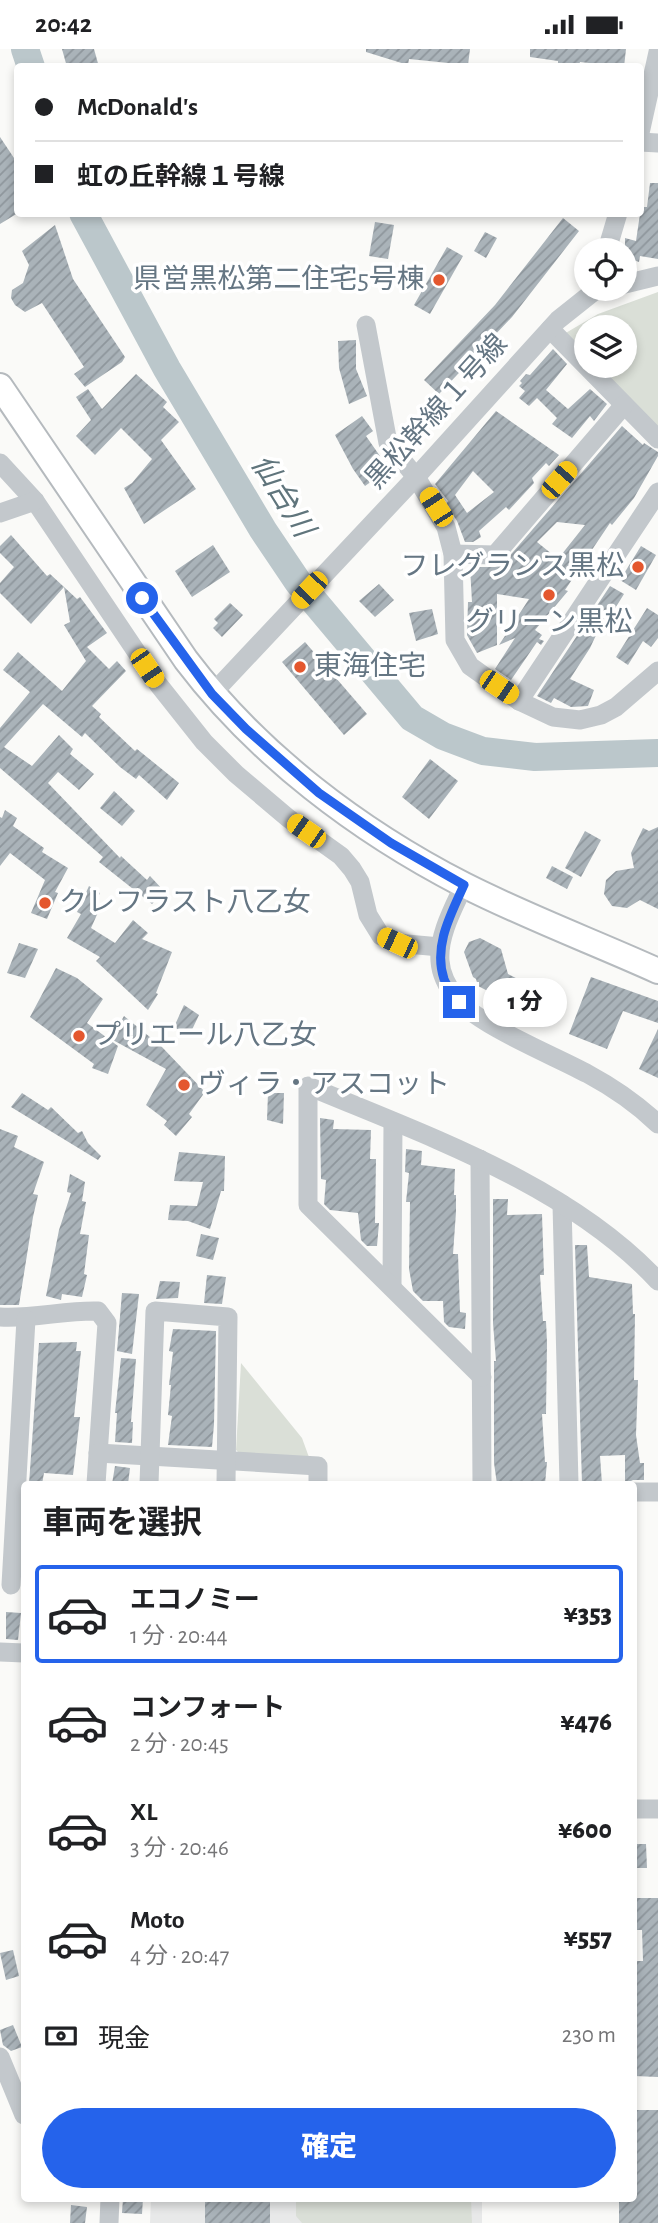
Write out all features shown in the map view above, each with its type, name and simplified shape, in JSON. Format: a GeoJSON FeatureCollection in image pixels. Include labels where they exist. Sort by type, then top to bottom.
{"type":"FeatureCollection","features":[{"type":"Feature","properties":{"kind":"main road"},"geometry":{"type":"LineString","coordinates":[[0,386],[142,598],[212,694],[246,729],[319,793],[391,843],[464,885],[658,971]]}},
{"type":"Feature","properties":{"kind":"street"},"geometry":{"type":"LineString","coordinates":[[644,115],[658,52]]}},
{"type":"Feature","properties":{"kind":"street"},"geometry":{"type":"LineString","coordinates":[[611,238],[617,217]]}},
{"type":"Feature","properties":{"kind":"street"},"geometry":{"type":"LineString","coordinates":[[637,281],[658,276]]}},
{"type":"Feature","properties":{"kind":"street","name":"黒松幹線１号線"},"geometry":{"type":"LineString","coordinates":[[212,694],[416,477],[558,320],[585,301]]}},
{"type":"Feature","properties":{"kind":"street"},"geometry":{"type":"LineString","coordinates":[[366,325],[388,443],[416,477],[446,527],[453,554],[455,640],[470,666],[519,701],[553,717],[580,720],[601,715],[616,707],[658,671]]}},
{"type":"Feature","properties":{"kind":"street"},"geometry":{"type":"LineString","coordinates":[[550,329],[658,439]]}},
{"type":"Feature","properties":{"kind":"street"},"geometry":{"type":"LineString","coordinates":[[453,554],[495,555],[624,405]]}},
{"type":"Feature","properties":{"kind":"street"},"geometry":{"type":"LineString","coordinates":[[0,463],[35,501],[158,684],[204,742],[236,774],[288,818],[341,856],[360,882],[368,915],[381,936],[397,943],[440,947]]}},
{"type":"Feature","properties":{"kind":"street"},"geometry":{"type":"LineString","coordinates":[[519,701],[658,492]]}},
{"type":"Feature","properties":{"kind":"street"},"geometry":{"type":"LineString","coordinates":[[0,513],[35,501]]}},
{"type":"Feature","properties":{"kind":"street"},"geometry":{"type":"LineString","coordinates":[[464,885],[450,914],[440,947],[444,981],[459,1002],[485,1020],[590,1075],[634,1102],[658,1124]]}},
{"type":"Feature","properties":{"kind":"street"},"geometry":{"type":"LineString","coordinates":[[482,1377],[308,1205],[308,1086],[480,1159],[562,1204],[618,1242],[658,1282]]}},
{"type":"Feature","properties":{"kind":"street"},"geometry":{"type":"LineString","coordinates":[[393,1122],[393,1287]]}},
{"type":"Feature","properties":{"kind":"street"},"geometry":{"type":"LineString","coordinates":[[480,1159],[482,1481]]}},
{"type":"Feature","properties":{"kind":"street"},"geometry":{"type":"LineString","coordinates":[[562,1204],[569,1481]]}},
{"type":"Feature","properties":{"kind":"street"},"geometry":{"type":"LineString","coordinates":[[0,1317],[26,1318],[82,1310],[98,1311],[107,1323],[96,1481]]}},
{"type":"Feature","properties":{"kind":"street"},"geometry":{"type":"LineString","coordinates":[[149,1481],[155,1311],[228,1317],[226,1481]]}},
{"type":"Feature","properties":{"kind":"street"},"geometry":{"type":"LineString","coordinates":[[12,1585],[26,1318]]}},
{"type":"Feature","properties":{"kind":"street"},"geometry":{"type":"LineString","coordinates":[[98,1453],[318,1466],[318,1481]]}},
{"type":"Feature","properties":{"kind":"street"},"geometry":{"type":"LineString","coordinates":[[637,1492],[658,1492]]}},
{"type":"Feature","properties":{"kind":"street"},"geometry":{"type":"LineString","coordinates":[[0,1651],[21,1653]]}},
{"type":"Feature","properties":{"kind":"street"},"geometry":{"type":"LineString","coordinates":[[637,1809],[658,1809]]}},
{"type":"Feature","properties":{"kind":"street"},"geometry":{"type":"LineString","coordinates":[[0,2057],[21,2094]]}},
{"type":"Feature","properties":{"kind":"street"},"geometry":{"type":"LineString","coordinates":[[109,2223],[110,2202]]}},
{"type":"Feature","properties":{"kind":"shaded area"},"geometry":{"type":"Polygon","coordinates":[[[658,292],[658,431],[607,378],[637,378],[637,315],[596,315],[658,292]]]}},
{"type":"Feature","properties":{"kind":"shaded area"},"geometry":{"type":"Polygon","coordinates":[[[574,328],[574,344],[564,334],[574,328]]]}},
{"type":"Feature","properties":{"kind":"shaded area"},"geometry":{"type":"Polygon","coordinates":[[[241,1363],[302,1438],[310,1460],[244,1458],[236,1450],[241,1363]]]}},
{"type":"Feature","properties":{"kind":"shaded area"},"geometry":{"type":"Polygon","coordinates":[[[151,2202],[482,2202],[482,2223],[150,2223],[151,2202]]]}},
{"type":"Feature","properties":{"kind":"shaded area"},"geometry":{"type":"Polygon","coordinates":[[[296,2202],[471,2202],[472,2223],[302,2223],[296,2216],[296,2202]]]}},
{"type":"Feature","properties":{"kind":"building"},"geometry":{"type":"Polygon","coordinates":[[[62,49],[94,49],[98,63],[66,63],[62,49]]]}},
{"type":"Feature","properties":{"kind":"building"},"geometry":{"type":"Polygon","coordinates":[[[366,49],[470,49],[468,63],[409,59],[408,63],[402,63],[366,52],[366,49]]]}},
{"type":"Feature","properties":{"kind":"building"},"geometry":{"type":"Polygon","coordinates":[[[530,49],[626,49],[624,63],[558,63],[530,57],[530,49]]]}},
{"type":"Feature","properties":{"kind":"building"},"geometry":{"type":"Polygon","coordinates":[[[0,137],[14,158],[14,215],[0,224],[0,137]]]}},
{"type":"Feature","properties":{"kind":"building"},"geometry":{"type":"Polygon","coordinates":[[[650,183],[658,183],[658,259],[640,256],[639,262],[636,238],[640,217],[644,217],[644,207],[647,207],[650,183]]]}},
{"type":"Feature","properties":{"kind":"building"},"geometry":{"type":"Polygon","coordinates":[[[563,218],[579,231],[512,317],[439,394],[424,380],[495,305],[563,218]]]}},
{"type":"Feature","properties":{"kind":"building"},"geometry":{"type":"Polygon","coordinates":[[[375,222],[394,225],[388,259],[369,256],[375,222]]]}},
{"type":"Feature","properties":{"kind":"building"},"geometry":{"type":"Polygon","coordinates":[[[55,225],[73,279],[125,357],[122,362],[85,387],[74,374],[84,367],[42,303],[25,312],[15,305],[11,298],[12,290],[23,283],[29,265],[22,251],[55,225]]]}},
{"type":"Feature","properties":{"kind":"building"},"geometry":{"type":"Polygon","coordinates":[[[485,232],[497,238],[486,258],[474,251],[485,232]]]}},
{"type":"Feature","properties":{"kind":"building","name":"県営黒松第二住宅5号棟"},"geometry":{"type":"Polygon","coordinates":[[[447,247],[463,256],[430,314],[414,305],[447,247]]]}},
{"type":"Feature","properties":{"kind":"building"},"geometry":{"type":"Polygon","coordinates":[[[356,340],[356,369],[367,396],[349,404],[339,368],[338,341],[356,340]]]}},
{"type":"Feature","properties":{"kind":"building"},"geometry":{"type":"Polygon","coordinates":[[[553,349],[567,364],[546,390],[568,409],[590,389],[607,404],[594,421],[590,416],[572,438],[552,424],[557,418],[537,398],[529,406],[519,398],[525,391],[519,386],[522,383],[520,381],[526,374],[530,375],[553,349]]]}},
{"type":"Feature","properties":{"kind":"building"},"geometry":{"type":"Polygon","coordinates":[[[136,374],[167,402],[163,407],[179,422],[161,440],[196,489],[144,524],[124,488],[132,483],[152,459],[121,428],[95,455],[76,436],[91,420],[76,397],[88,389],[102,409],[136,374]]]}},
{"type":"Feature","properties":{"kind":"building"},"geometry":{"type":"Polygon","coordinates":[[[496,411],[559,455],[549,466],[546,463],[532,478],[534,483],[509,510],[506,507],[479,531],[481,537],[473,542],[465,542],[457,521],[446,504],[448,501],[435,484],[496,411]],[[473,471],[455,495],[467,513],[494,492],[473,471]]]}},
{"type":"Feature","properties":{"kind":"building"},"geometry":{"type":"Polygon","coordinates":[[[362,416],[373,431],[366,436],[389,469],[365,486],[335,435],[362,416]]]}},
{"type":"Feature","properties":{"kind":"building"},"geometry":{"type":"Polygon","coordinates":[[[622,426],[643,445],[644,443],[658,452],[634,498],[612,525],[610,523],[565,590],[568,591],[535,630],[542,635],[539,639],[544,641],[541,645],[537,642],[511,680],[495,669],[515,638],[499,645],[529,599],[497,594],[497,645],[477,653],[467,635],[468,602],[472,602],[470,567],[495,567],[507,563],[507,559],[622,426]],[[557,522],[537,542],[558,559],[585,525],[557,522]]]}},
{"type":"Feature","properties":{"kind":"building"},"geometry":{"type":"Polygon","coordinates":[[[11,535],[47,576],[50,574],[77,599],[80,597],[107,633],[87,647],[109,669],[117,661],[126,671],[92,706],[101,714],[99,717],[135,751],[137,749],[179,783],[167,800],[139,775],[136,779],[120,767],[85,733],[82,737],[43,704],[4,747],[32,766],[59,735],[73,749],[70,754],[94,774],[79,790],[58,772],[48,783],[120,858],[121,856],[147,880],[150,876],[164,891],[152,904],[99,862],[103,857],[0,768],[0,728],[30,692],[3,670],[18,652],[62,691],[86,661],[64,625],[70,622],[64,587],[31,624],[0,593],[0,583],[14,567],[0,553],[0,546],[11,535]]]}},
{"type":"Feature","properties":{"kind":"building"},"geometry":{"type":"Polygon","coordinates":[[[213,545],[230,572],[192,597],[175,571],[213,545]]]}},
{"type":"Feature","properties":{"kind":"building","name":"フレグランス黒松"},"geometry":{"type":"Polygon","coordinates":[[[641,546],[656,555],[636,590],[620,580],[641,546]]]}},
{"type":"Feature","properties":{"kind":"building"},"geometry":{"type":"Polygon","coordinates":[[[379,584],[394,600],[375,617],[359,601],[379,584]]]}},
{"type":"Feature","properties":{"kind":"building"},"geometry":{"type":"Polygon","coordinates":[[[610,586],[624,594],[611,615],[607,612],[590,648],[570,679],[594,690],[588,706],[571,707],[554,698],[551,703],[537,696],[610,586]]]}},
{"type":"Feature","properties":{"kind":"building"},"geometry":{"type":"Polygon","coordinates":[[[230,603],[243,615],[222,637],[213,628],[218,623],[214,619],[230,603]]]}},
{"type":"Feature","properties":{"kind":"building"},"geometry":{"type":"Polygon","coordinates":[[[647,608],[658,615],[658,638],[651,647],[643,641],[628,665],[616,657],[647,608]]]}},
{"type":"Feature","properties":{"kind":"building"},"geometry":{"type":"Polygon","coordinates":[[[432,609],[438,634],[416,641],[409,613],[432,609]]]}},
{"type":"Feature","properties":{"kind":"building"},"geometry":{"type":"Polygon","coordinates":[[[305,642],[367,714],[344,735],[282,662],[305,642]]]}},
{"type":"Feature","properties":{"kind":"building"},"geometry":{"type":"Polygon","coordinates":[[[430,759],[458,781],[429,819],[402,797],[430,759]]]}},
{"type":"Feature","properties":{"kind":"building"},"geometry":{"type":"Polygon","coordinates":[[[114,791],[135,811],[122,826],[100,808],[114,791]]]}},
{"type":"Feature","properties":{"kind":"building"},"geometry":{"type":"Polygon","coordinates":[[[5,810],[17,818],[13,826],[44,848],[42,852],[68,868],[55,892],[58,893],[47,919],[31,913],[45,880],[10,853],[0,866],[0,817],[2,818],[5,810]]]}},
{"type":"Feature","properties":{"kind":"building"},"geometry":{"type":"Polygon","coordinates":[[[658,827],[658,909],[640,900],[627,908],[612,906],[604,894],[606,880],[616,871],[634,868],[631,853],[643,828],[649,831],[658,827]]]}},
{"type":"Feature","properties":{"kind":"building"},"geometry":{"type":"Polygon","coordinates":[[[585,831],[601,840],[581,877],[565,868],[585,831]]]}},
{"type":"Feature","properties":{"kind":"building"},"geometry":{"type":"Polygon","coordinates":[[[552,866],[573,877],[567,889],[546,878],[552,866]]]}},
{"type":"Feature","properties":{"kind":"building"},"geometry":{"type":"Polygon","coordinates":[[[89,886],[100,893],[95,904],[100,908],[91,928],[115,943],[133,920],[148,933],[142,939],[172,952],[156,993],[158,994],[148,1010],[96,961],[100,957],[67,938],[81,914],[77,912],[89,886]]]}},
{"type":"Feature","properties":{"kind":"building"},"geometry":{"type":"Polygon","coordinates":[[[480,938],[501,949],[508,974],[541,991],[529,1012],[478,986],[464,952],[469,942],[480,938]]]}},
{"type":"Feature","properties":{"kind":"building"},"geometry":{"type":"Polygon","coordinates":[[[19,943],[38,949],[25,978],[7,973],[19,943]]]}},
{"type":"Feature","properties":{"kind":"building"},"geometry":{"type":"Polygon","coordinates":[[[56,968],[77,978],[103,999],[87,1023],[118,1046],[108,1074],[92,1068],[94,1064],[30,1017],[56,968]]]}},
{"type":"Feature","properties":{"kind":"building"},"geometry":{"type":"Polygon","coordinates":[[[591,977],[658,1001],[658,1023],[623,1011],[607,1049],[569,1034],[591,977]]]}},
{"type":"Feature","properties":{"kind":"building"},"geometry":{"type":"Polygon","coordinates":[[[184,1005],[199,1015],[189,1036],[174,1027],[184,1005]]]}},
{"type":"Feature","properties":{"kind":"building"},"geometry":{"type":"Polygon","coordinates":[[[124,1016],[161,1046],[205,1092],[189,1114],[192,1117],[176,1136],[164,1125],[167,1121],[146,1105],[166,1069],[111,1039],[124,1016]]]}},
{"type":"Feature","properties":{"kind":"building"},"geometry":{"type":"Polygon","coordinates":[[[658,1029],[658,1078],[639,1069],[658,1029]]]}},
{"type":"Feature","properties":{"kind":"building"},"geometry":{"type":"Polygon","coordinates":[[[22,1093],[48,1110],[51,1107],[78,1133],[82,1131],[88,1143],[101,1156],[98,1160],[11,1107],[22,1093]]]}},
{"type":"Feature","properties":{"kind":"building"},"geometry":{"type":"Polygon","coordinates":[[[268,1093],[284,1093],[283,1124],[267,1120],[268,1093]]]}},
{"type":"Feature","properties":{"kind":"building"},"geometry":{"type":"Polygon","coordinates":[[[320,1118],[334,1120],[333,1129],[371,1130],[370,1159],[376,1159],[375,1223],[379,1223],[377,1246],[367,1246],[361,1240],[358,1213],[330,1210],[324,1204],[326,1180],[321,1179],[320,1118]]]}},
{"type":"Feature","properties":{"kind":"building"},"geometry":{"type":"Polygon","coordinates":[[[0,1129],[18,1136],[14,1147],[44,1162],[33,1194],[38,1195],[19,1305],[0,1305],[0,1129]]]}},
{"type":"Feature","properties":{"kind":"building"},"geometry":{"type":"Polygon","coordinates":[[[406,1149],[422,1151],[421,1165],[455,1169],[453,1254],[458,1254],[460,1312],[466,1313],[465,1329],[449,1327],[444,1322],[443,1301],[423,1301],[413,1291],[409,1269],[410,1202],[406,1202],[409,1173],[405,1172],[406,1149]]]}},
{"type":"Feature","properties":{"kind":"building"},"geometry":{"type":"Polygon","coordinates":[[[179,1152],[225,1156],[224,1191],[221,1191],[210,1229],[188,1221],[168,1220],[170,1205],[197,1206],[203,1182],[174,1181],[179,1152]]]}},
{"type":"Feature","properties":{"kind":"building"},"geometry":{"type":"Polygon","coordinates":[[[70,1174],[85,1182],[82,1201],[86,1202],[80,1234],[89,1235],[84,1274],[87,1275],[82,1297],[62,1294],[61,1300],[46,1296],[59,1230],[71,1193],[67,1192],[70,1174]]]}},
{"type":"Feature","properties":{"kind":"building"},"geometry":{"type":"Polygon","coordinates":[[[493,1199],[508,1199],[507,1215],[542,1214],[544,1275],[540,1275],[547,1343],[546,1414],[542,1414],[547,1462],[545,1481],[497,1481],[494,1463],[496,1361],[493,1323],[493,1199]]]}},
{"type":"Feature","properties":{"kind":"building"},"geometry":{"type":"Polygon","coordinates":[[[201,1234],[219,1238],[213,1260],[196,1256],[201,1234]]]}},
{"type":"Feature","properties":{"kind":"building"},"geometry":{"type":"Polygon","coordinates":[[[575,1245],[587,1245],[589,1277],[632,1284],[635,1314],[634,1380],[638,1380],[636,1435],[640,1463],[644,1463],[644,1480],[625,1481],[625,1455],[600,1456],[602,1481],[582,1481],[575,1245]]]}},
{"type":"Feature","properties":{"kind":"building"},"geometry":{"type":"Polygon","coordinates":[[[207,1275],[226,1277],[222,1304],[204,1303],[207,1275]]]}},
{"type":"Feature","properties":{"kind":"building"},"geometry":{"type":"Polygon","coordinates":[[[160,1281],[180,1282],[178,1298],[156,1299],[160,1281]]]}},
{"type":"Feature","properties":{"kind":"building"},"geometry":{"type":"Polygon","coordinates":[[[122,1293],[139,1294],[132,1354],[117,1351],[122,1293]]]}},
{"type":"Feature","properties":{"kind":"building"},"geometry":{"type":"Polygon","coordinates":[[[173,1329],[216,1331],[212,1447],[168,1445],[172,1416],[168,1415],[173,1352],[169,1351],[173,1329]]]}},
{"type":"Feature","properties":{"kind":"building"},"geometry":{"type":"Polygon","coordinates":[[[77,1342],[76,1351],[81,1351],[74,1417],[80,1417],[73,1475],[44,1473],[43,1481],[29,1481],[39,1343],[77,1342]]]}},
{"type":"Feature","properties":{"kind":"building"},"geometry":{"type":"Polygon","coordinates":[[[121,1358],[136,1359],[132,1443],[115,1442],[121,1358]]]}},
{"type":"Feature","properties":{"kind":"building"},"geometry":{"type":"Polygon","coordinates":[[[115,1466],[130,1468],[128,1481],[112,1481],[115,1466]]]}},
{"type":"Feature","properties":{"kind":"building"},"geometry":{"type":"Polygon","coordinates":[[[6,1612],[21,1613],[18,1640],[6,1639],[6,1612]]]}},
{"type":"Feature","properties":{"kind":"building"},"geometry":{"type":"Polygon","coordinates":[[[637,1844],[646,1844],[647,1868],[637,1868],[637,1844]]]}},
{"type":"Feature","properties":{"kind":"building"},"geometry":{"type":"Polygon","coordinates":[[[637,1898],[658,1898],[658,2077],[637,2076],[637,1961],[643,1961],[642,1930],[637,1930],[637,1898]]]}},
{"type":"Feature","properties":{"kind":"building"},"geometry":{"type":"Polygon","coordinates":[[[13,1950],[19,1976],[6,1980],[0,1953],[13,1950]]]}},
{"type":"Feature","properties":{"kind":"building"},"geometry":{"type":"Polygon","coordinates":[[[13,2025],[21,2047],[11,2051],[3,2045],[0,2030],[13,2025]]]}},
{"type":"Feature","properties":{"kind":"building"},"geometry":{"type":"Polygon","coordinates":[[[637,2110],[658,2110],[658,2223],[619,2223],[619,2202],[637,2202],[637,2110]]]}},
{"type":"Feature","properties":{"kind":"building"},"geometry":{"type":"Polygon","coordinates":[[[123,2202],[143,2202],[142,2214],[122,2213],[123,2202]]]}},
{"type":"Feature","properties":{"kind":"building"},"geometry":{"type":"Polygon","coordinates":[[[205,2202],[270,2202],[270,2223],[205,2223],[205,2202]]]}},
{"type":"Feature","properties":{"kind":"building"},"geometry":{"type":"Polygon","coordinates":[[[71,2205],[87,2207],[85,2223],[70,2223],[71,2205]]]}},
{"type":"Feature","properties":{"kind":"waterway","name":"仙台川"},"geometry":{"type":"LineString","coordinates":[[25,49],[30,63]]}},
{"type":"Feature","properties":{"kind":"waterway","name":"仙台川"},"geometry":{"type":"LineString","coordinates":[[85,217],[167,369],[263,530],[298,582],[412,718],[443,736],[483,751],[535,757],[658,753]]}},
{"type":"Feature","properties":{"kind":"place","name":"県営黒松第二住宅5号棟"},"geometry":{"type":"Point","coordinates":[439,280]}},
{"type":"Feature","properties":{"kind":"place","name":"フレグランス黒松"},"geometry":{"type":"Point","coordinates":[638,567]}},
{"type":"Feature","properties":{"kind":"place","name":"グリーン黒松"},"geometry":{"type":"Point","coordinates":[549,595]}},
{"type":"Feature","properties":{"kind":"place","name":"東海住宅"},"geometry":{"type":"Point","coordinates":[300,667]}},
{"type":"Feature","properties":{"kind":"place","name":"クレフラスト八乙女"},"geometry":{"type":"Point","coordinates":[45,903]}},
{"type":"Feature","properties":{"kind":"place","name":"プリエール八乙女"},"geometry":{"type":"Point","coordinates":[79,1036]}},
{"type":"Feature","properties":{"kind":"place","name":"ヴィラ・アスコット"},"geometry":{"type":"Point","coordinates":[184,1085]}},
{"type":"Feature","properties":{"kind":"route"},"geometry":{"type":"LineString","coordinates":[[142,598],[212,694],[246,729],[319,793],[391,843],[464,885],[450,914],[440,947],[444,981],[459,1002]]}}]}
